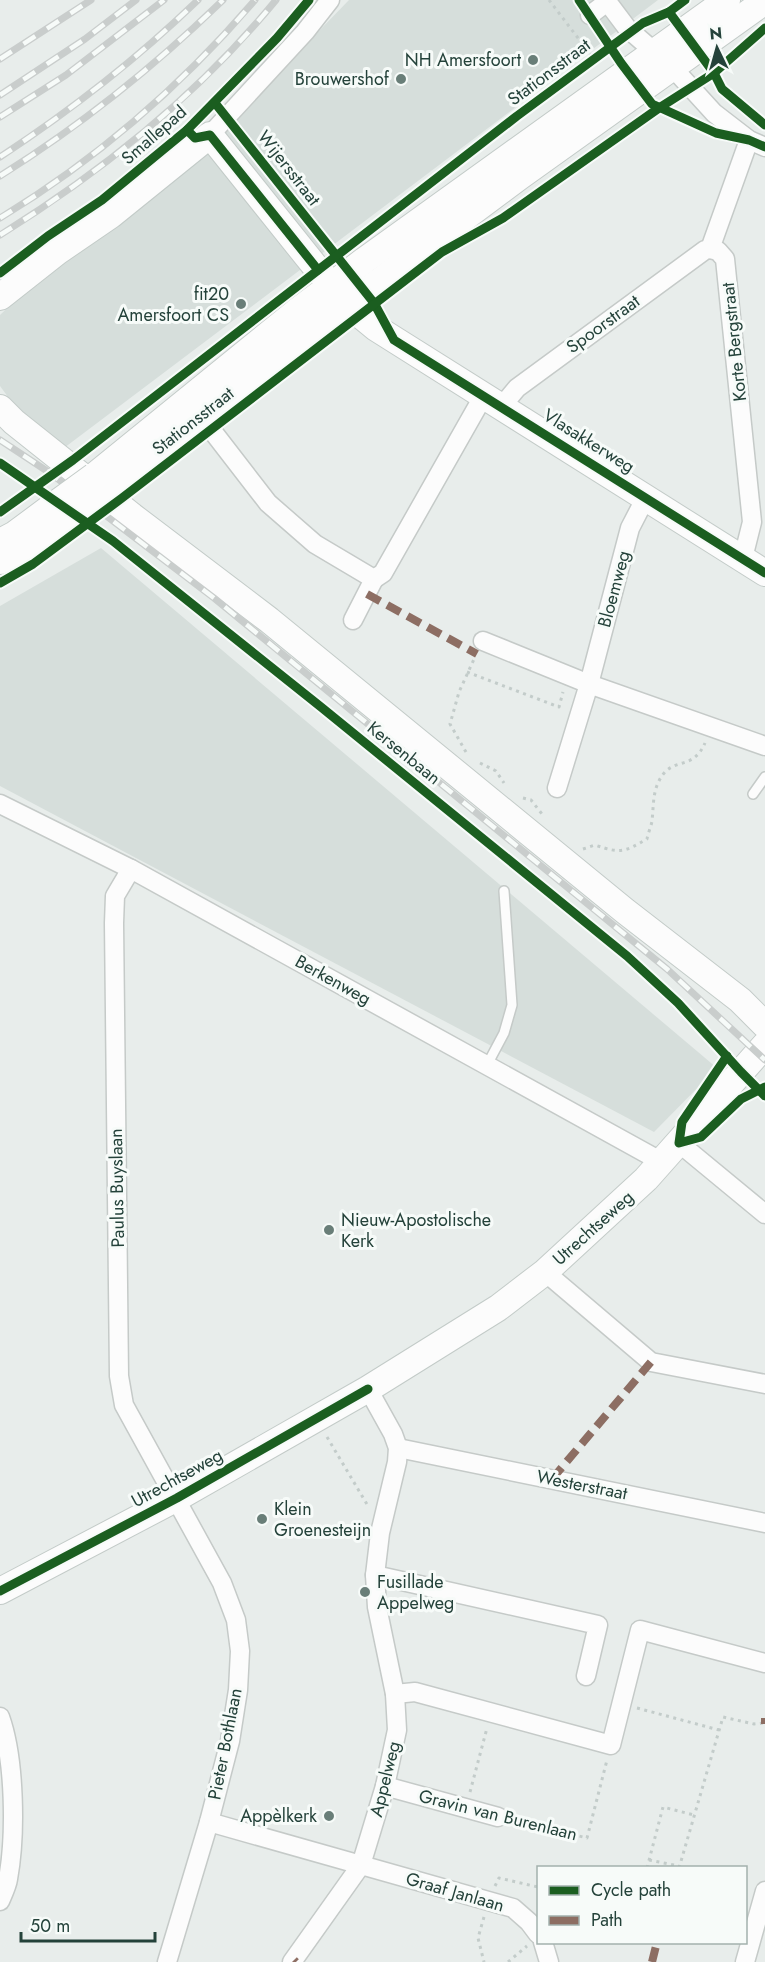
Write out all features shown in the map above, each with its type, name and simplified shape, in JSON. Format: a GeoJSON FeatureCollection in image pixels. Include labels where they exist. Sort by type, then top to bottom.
{"type":"FeatureCollection","features":[{"type":"Feature","properties":{"kind":"street","name":"Smallepad"},"geometry":{"type":"LineString","coordinates":[[0,297],[57,252],[111,215],[210,135],[305,32],[330,0]]}},
{"type":"Feature","properties":{"kind":"street"},"geometry":{"type":"LineString","coordinates":[[663,60],[727,0]]}},
{"type":"Feature","properties":{"kind":"street"},"geometry":{"type":"LineString","coordinates":[[590,15],[607,1],[631,32],[663,60],[714,113],[757,143],[710,249]]}},
{"type":"Feature","properties":{"kind":"street"},"geometry":{"type":"LineString","coordinates":[[663,60],[765,1]]}},
{"type":"Feature","properties":{"kind":"street","name":"Stationsstraat"},"geometry":{"type":"LineString","coordinates":[[58,514],[134,443],[340,294],[519,177],[663,60]]}},
{"type":"Feature","properties":{"kind":"street"},"geometry":{"type":"LineString","coordinates":[[210,135],[340,294]]}},
{"type":"Feature","properties":{"kind":"street","name":"Spoorstraat"},"geometry":{"type":"LineString","coordinates":[[353,620],[374,579],[383,573],[410,526],[493,401],[517,388],[705,250],[710,249]]}},
{"type":"Feature","properties":{"kind":"street","name":"Korte Bergstraat"},"geometry":{"type":"LineString","coordinates":[[710,249],[718,251],[725,260],[753,522],[743,558]]}},
{"type":"Feature","properties":{"kind":"street","name":"Stationsstraat"},"geometry":{"type":"LineString","coordinates":[[100,474],[200,415],[340,294]]}},
{"type":"Feature","properties":{"kind":"street","name":"Vlasakkerweg"},"geometry":{"type":"LineString","coordinates":[[340,294],[376,328],[765,573]]}},
{"type":"Feature","properties":{"kind":"street","name":"Kersenbaan"},"geometry":{"type":"LineString","coordinates":[[0,408],[14,422],[132,516],[269,620],[625,911],[740,1000],[765,1025]]}},
{"type":"Feature","properties":{"kind":"street"},"geometry":{"type":"LineString","coordinates":[[200,415],[268,503],[315,544],[374,579]]}},
{"type":"Feature","properties":{"kind":"street","name":"Bloemweg"},"geometry":{"type":"LineString","coordinates":[[556,788],[590,684],[630,528],[646,497]]}},
{"type":"Feature","properties":{"kind":"street"},"geometry":{"type":"LineString","coordinates":[[0,542],[58,514]]}},
{"type":"Feature","properties":{"kind":"street"},"geometry":{"type":"LineString","coordinates":[[0,561],[21,551],[58,514]]}},
{"type":"Feature","properties":{"kind":"street"},"geometry":{"type":"LineString","coordinates":[[483,640],[590,684],[765,746]]}},
{"type":"Feature","properties":{"kind":"street","name":"Berkenweg"},"geometry":{"type":"LineString","coordinates":[[0,804],[131,869],[662,1162]]}},
{"type":"Feature","properties":{"kind":"street","name":"Paulus Buyslaan"},"geometry":{"type":"LineString","coordinates":[[131,869],[115,896],[119,1376],[124,1405],[177,1498]]}},
{"type":"Feature","properties":{"kind":"street","name":"Utrechtseweg"},"geometry":{"type":"LineString","coordinates":[[0,1591],[177,1498],[368,1389],[498,1308],[545,1272],[646,1179],[765,1045]]}},
{"type":"Feature","properties":{"kind":"street"},"geometry":{"type":"LineString","coordinates":[[679,1143],[765,1214]]}},
{"type":"Feature","properties":{"kind":"street"},"geometry":{"type":"LineString","coordinates":[[545,1272],[651,1362],[765,1384]]}},
{"type":"Feature","properties":{"kind":"street"},"geometry":{"type":"LineString","coordinates":[[368,1389],[393,1434],[398,1448]]}},
{"type":"Feature","properties":{"kind":"street","name":"Westerstraat"},"geometry":{"type":"LineString","coordinates":[[398,1448],[765,1522]]}},
{"type":"Feature","properties":{"kind":"street","name":"Appelweg"},"geometry":{"type":"LineString","coordinates":[[292,1962],[361,1865],[385,1786],[397,1730],[395,1694],[377,1607],[375,1575],[382,1528],[398,1462],[398,1448]]}},
{"type":"Feature","properties":{"kind":"street","name":"Pieter Bothlaan"},"geometry":{"type":"LineString","coordinates":[[167,1962],[209,1822],[230,1741],[238,1690],[240,1651],[236,1620],[222,1583],[177,1498]]}},
{"type":"Feature","properties":{"kind":"street"},"geometry":{"type":"LineString","coordinates":[[375,1575],[598,1625],[586,1676]]}},
{"type":"Feature","properties":{"kind":"street"},"geometry":{"type":"LineString","coordinates":[[395,1694],[415,1692],[611,1745],[640,1630],[765,1664]]}},
{"type":"Feature","properties":{"kind":"street"},"geometry":{"type":"LineString","coordinates":[[0,1717],[10,1758],[12,1837],[8,1880],[0,1901]]}},
{"type":"Feature","properties":{"kind":"street","name":"Gravin van Burenlaan"},"geometry":{"type":"LineString","coordinates":[[385,1786],[498,1816]]}},
{"type":"Feature","properties":{"kind":"street","name":"Graaf Janlaan"},"geometry":{"type":"LineString","coordinates":[[209,1822],[513,1908],[529,1922],[537,1940]]}},
{"type":"Feature","properties":{"kind":"street"},"geometry":{"type":"LineString","coordinates":[[745,1962],[765,1891]]}},
{"type":"Feature","properties":{"kind":"street","name":"Graaf Janlaan"},"geometry":{"type":"LineString","coordinates":[[539,1944],[549,1962]]}},
{"type":"Feature","properties":{"kind":"lane"},"geometry":{"type":"LineString","coordinates":[[753,794],[765,777]]}},
{"type":"Feature","properties":{"kind":"lane"},"geometry":{"type":"LineString","coordinates":[[487,1065],[504,1033],[512,1005],[504,891]]}},
{"type":"Feature","properties":{"kind":"path"},"geometry":{"type":"LineString","coordinates":[[549,0],[598,56]]}},
{"type":"Feature","properties":{"kind":"path"},"geometry":{"type":"LineString","coordinates":[[467,672],[559,707],[564,690]]}},
{"type":"Feature","properties":{"kind":"path"},"geometry":{"type":"LineString","coordinates":[[316,1419],[382,1528]]}},
{"type":"Feature","properties":{"kind":"path"},"geometry":{"type":"LineString","coordinates":[[621,1703],[719,1730]]}},
{"type":"Feature","properties":{"kind":"path"},"geometry":{"type":"LineString","coordinates":[[466,1808],[491,1713]]}},
{"type":"Feature","properties":{"kind":"path"},"geometry":{"type":"LineString","coordinates":[[679,1866],[723,1717],[764,1724]]}},
{"type":"Feature","properties":{"kind":"path"},"geometry":{"type":"LineString","coordinates":[[648,1866],[663,1807],[695,1815]]}},
{"type":"Feature","properties":{"kind":"path"},"geometry":{"type":"LineString","coordinates":[[649,1860],[675,1866]]}},
{"type":"Feature","properties":{"kind":"path"},"geometry":{"type":"LineString","coordinates":[[508,1962],[537,1940]]}},
{"type":"Feature","properties":{"kind":"shaded area"},"geometry":{"type":"Polygon","coordinates":[[[349,0],[658,0],[52,457],[0,386],[0,315],[95,225],[214,139],[349,0]]]}},
{"type":"Feature","properties":{"kind":"shaded area"},"geometry":{"type":"Polygon","coordinates":[[[101,548],[717,1068],[654,1132],[0,786],[0,606],[101,548]]]}},
{"type":"Feature","properties":{"kind":"railway"},"geometry":{"type":"LineString","coordinates":[[0,59],[91,0]]}},
{"type":"Feature","properties":{"kind":"railway"},"geometry":{"type":"LineString","coordinates":[[0,95],[85,39],[136,0]]}},
{"type":"Feature","properties":{"kind":"railway"},"geometry":{"type":"LineString","coordinates":[[0,117],[66,75],[164,0]]}},
{"type":"Feature","properties":{"kind":"railway"},"geometry":{"type":"LineString","coordinates":[[0,157],[102,83],[198,0]]}},
{"type":"Feature","properties":{"kind":"railway"},"geometry":{"type":"LineString","coordinates":[[0,176],[59,137],[144,72],[223,0]]}},
{"type":"Feature","properties":{"kind":"railway"},"geometry":{"type":"LineString","coordinates":[[0,218],[70,171],[136,119],[198,62],[255,0]]}},
{"type":"Feature","properties":{"kind":"railway"},"geometry":{"type":"LineString","coordinates":[[0,235],[76,184],[148,129],[215,67],[276,0]]}},
{"type":"Feature","properties":{"kind":"railway"},"geometry":{"type":"LineString","coordinates":[[0,440],[50,473],[214,598],[667,969],[765,1060]]}},
{"type":"Feature","properties":{"kind":"marked path"},"geometry":{"type":"LineString","coordinates":[[367,594],[477,654]]}},
{"type":"Feature","properties":{"kind":"marked path"},"geometry":{"type":"LineString","coordinates":[[552,1479],[651,1362]]}},
{"type":"Feature","properties":{"kind":"marked path"},"geometry":{"type":"LineString","coordinates":[[765,1718],[765,1724]]}},
{"type":"Feature","properties":{"kind":"marked path"},"geometry":{"type":"LineString","coordinates":[[652,1962],[656,1944]]}},
{"type":"Feature","properties":{"kind":"cycle path"},"geometry":{"type":"LineString","coordinates":[[0,273],[48,236],[102,200],[187,130],[277,38],[309,0]]}},
{"type":"Feature","properties":{"kind":"cycle path"},"geometry":{"type":"LineString","coordinates":[[579,0],[621,63],[652,104],[716,133],[749,140],[765,147]]}},
{"type":"Feature","properties":{"kind":"cycle path"},"geometry":{"type":"LineString","coordinates":[[0,512],[73,460],[517,116],[643,23],[669,12],[685,0]]}},
{"type":"Feature","properties":{"kind":"cycle path"},"geometry":{"type":"LineString","coordinates":[[669,12],[714,73],[722,89],[765,125]]}},
{"type":"Feature","properties":{"kind":"cycle path"},"geometry":{"type":"LineString","coordinates":[[0,583],[33,564],[122,498],[442,252],[503,218],[659,108],[714,73],[765,28]]}},
{"type":"Feature","properties":{"kind":"cycle path","name":"Wijersstraat"},"geometry":{"type":"LineString","coordinates":[[215,103],[374,303],[394,340],[765,573]]}},
{"type":"Feature","properties":{"kind":"cycle path"},"geometry":{"type":"LineString","coordinates":[[187,130],[195,138],[210,135],[318,270]]}},
{"type":"Feature","properties":{"kind":"cycle path"},"geometry":{"type":"LineString","coordinates":[[0,463],[113,541],[627,956],[678,1003],[765,1096]]}},
{"type":"Feature","properties":{"kind":"cycle path"},"geometry":{"type":"LineString","coordinates":[[727,1056],[682,1122],[679,1143],[701,1137],[741,1099],[765,1087]]}},
{"type":"Feature","properties":{"kind":"cycle path"},"geometry":{"type":"LineString","coordinates":[[0,1591],[177,1498],[368,1389]]}},
{"type":"Feature","properties":{"kind":"place","name":"NH Amersfoort"},"geometry":{"type":"Point","coordinates":[533,60]}},
{"type":"Feature","properties":{"kind":"place","name":"Brouwershof"},"geometry":{"type":"Point","coordinates":[401,79]}},
{"type":"Feature","properties":{"kind":"place","name":"fit20 Amersfoort CS"},"geometry":{"type":"Point","coordinates":[241,304]}},
{"type":"Feature","properties":{"kind":"place","name":"Nieuw-Apostolische Kerk"},"geometry":{"type":"Point","coordinates":[329,1230]}},
{"type":"Feature","properties":{"kind":"place","name":"Klein Groenesteijn"},"geometry":{"type":"Point","coordinates":[262,1519]}},
{"type":"Feature","properties":{"kind":"place","name":"Fusillade Appelweg"},"geometry":{"type":"Point","coordinates":[365,1592]}},
{"type":"Feature","properties":{"kind":"place","name":"Appèlkerk"},"geometry":{"type":"Point","coordinates":[329,1816]}}]}
